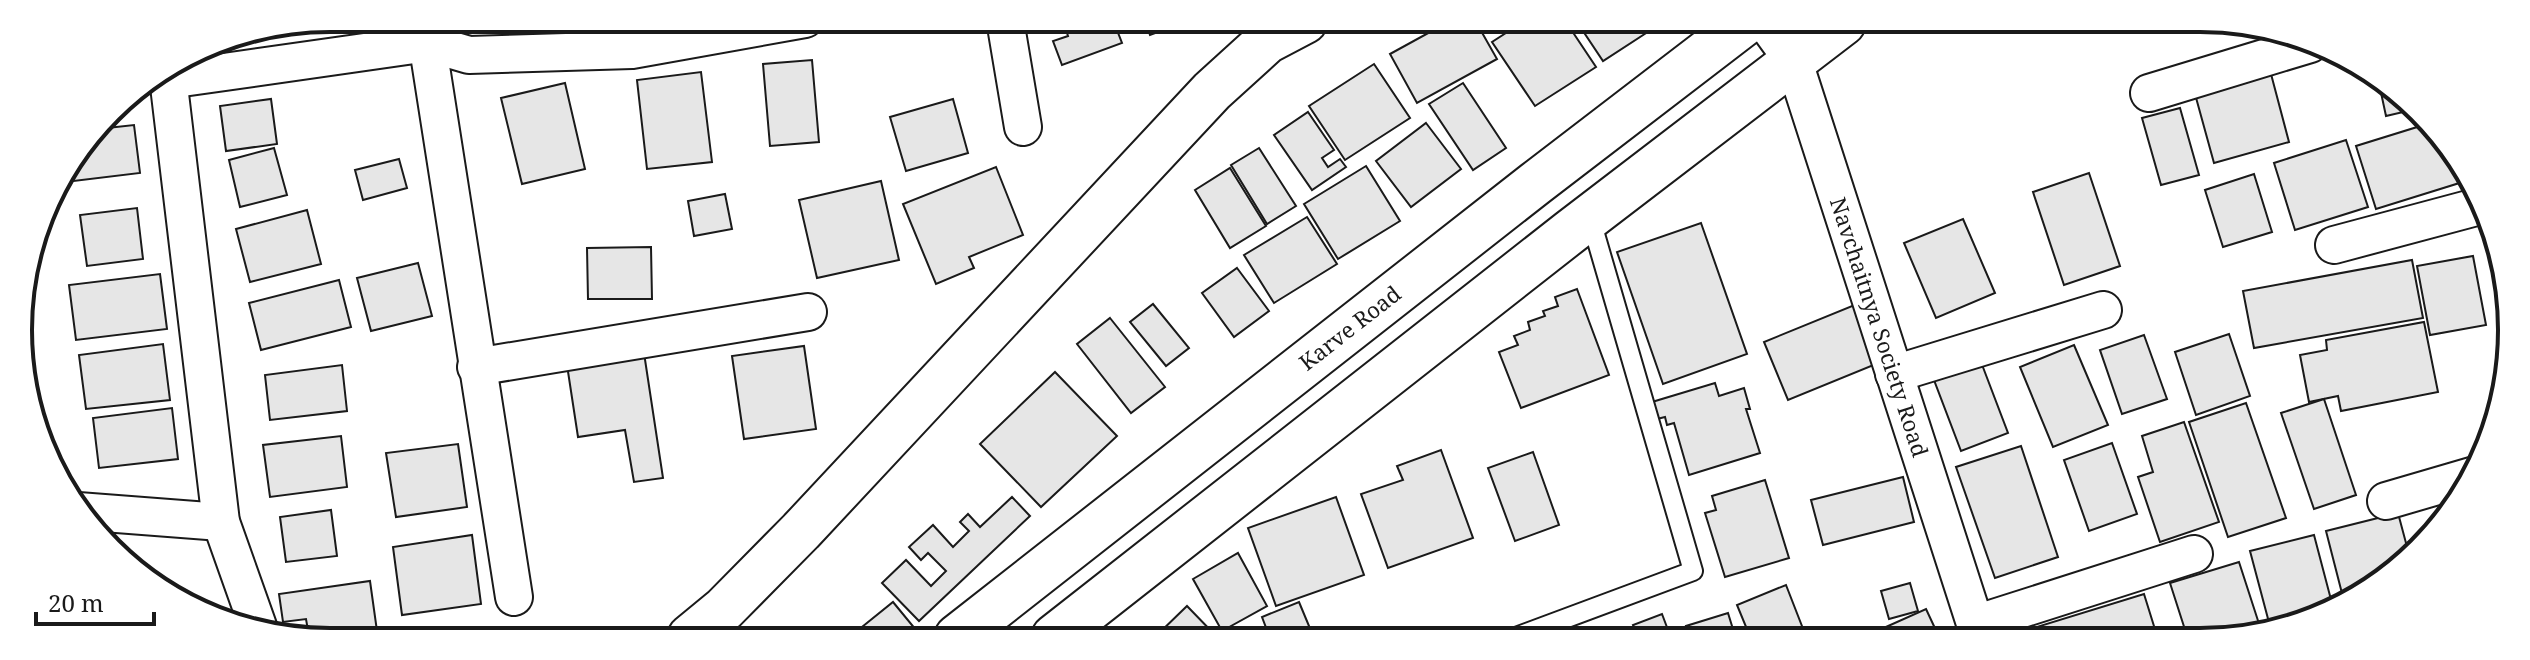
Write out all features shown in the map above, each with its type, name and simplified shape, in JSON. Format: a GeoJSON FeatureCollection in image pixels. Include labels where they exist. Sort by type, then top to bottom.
{"type":"FeatureCollection","features":[{"type":"Feature","properties":{"kind":"main road"},"geometry":{"type":"LineString","coordinates":[[701,628],[724,609],[801,531],[1212,91],[1267,41],[1284,32]]}},
{"type":"Feature","properties":{"kind":"main road","name":"Karve Road"},"geometry":{"type":"LineString","coordinates":[[976,628],[1511,202],[1733,32]]}},
{"type":"Feature","properties":{"kind":"main road"},"geometry":{"type":"LineString","coordinates":[[1065,628],[1832,32]]}},
{"type":"Feature","properties":{"kind":"street"},"geometry":{"type":"LineString","coordinates":[[182,72],[413,32]]}},
{"type":"Feature","properties":{"kind":"street"},"geometry":{"type":"LineString","coordinates":[[425,32],[514,597]]}},
{"type":"Feature","properties":{"kind":"street"},"geometry":{"type":"LineString","coordinates":[[429,32],[469,55],[632,50],[732,32]]}},
{"type":"Feature","properties":{"kind":"street"},"geometry":{"type":"LineString","coordinates":[[1007,32],[1023,127]]}},
{"type":"Feature","properties":{"kind":"street","name":"Navchaitnya Society Road"},"geometry":{"type":"LineString","coordinates":[[1772,32],[1794,62],[1977,628]]}},
{"type":"Feature","properties":{"kind":"street"},"geometry":{"type":"LineString","coordinates":[[2149,93],[2296,48]]}},
{"type":"Feature","properties":{"kind":"street"},"geometry":{"type":"LineString","coordinates":[[169,79],[221,522],[255,618]]}},
{"type":"Feature","properties":{"kind":"street"},"geometry":{"type":"LineString","coordinates":[[2334,245],[2472,208]]}},
{"type":"Feature","properties":{"kind":"street"},"geometry":{"type":"LineString","coordinates":[[1894,374],[2103,310]]}},
{"type":"Feature","properties":{"kind":"street"},"geometry":{"type":"LineString","coordinates":[[476,367],[808,312]]}},
{"type":"Feature","properties":{"kind":"street"},"geometry":{"type":"LineString","coordinates":[[2386,501],[2457,480]]}},
{"type":"Feature","properties":{"kind":"street"},"geometry":{"type":"LineString","coordinates":[[95,512],[221,522]]}},
{"type":"Feature","properties":{"kind":"street"},"geometry":{"type":"LineString","coordinates":[[1986,628],[2194,554]]}},
{"type":"Feature","properties":{"kind":"lane"},"geometry":{"type":"LineString","coordinates":[[1540,628],[1693,571],[1590,217]]}},
{"type":"Feature","properties":{"kind":"building"},"geometry":{"type":"Polygon","coordinates":[[[1067,32],[1118,32],[1122,43],[1062,65],[1053,41],[1068,36],[1067,32]]]}},
{"type":"Feature","properties":{"kind":"building"},"geometry":{"type":"Polygon","coordinates":[[[1430,32],[1482,32],[1497,59],[1417,103],[1390,54],[1430,32]]]}},
{"type":"Feature","properties":{"kind":"building"},"geometry":{"type":"Polygon","coordinates":[[[1508,32],[1573,32],[1596,67],[1535,106],[1492,42],[1508,32]]]}},
{"type":"Feature","properties":{"kind":"building"},"geometry":{"type":"Polygon","coordinates":[[[1584,32],[1648,32],[1603,61],[1584,32]]]}},
{"type":"Feature","properties":{"kind":"building"},"geometry":{"type":"Polygon","coordinates":[[[812,60],[819,142],[770,146],[763,64],[812,60]]]}},
{"type":"Feature","properties":{"kind":"building"},"geometry":{"type":"Polygon","coordinates":[[[1374,64],[1410,118],[1345,160],[1309,106],[1374,64]]]}},
{"type":"Feature","properties":{"kind":"building"},"geometry":{"type":"Polygon","coordinates":[[[701,72],[712,162],[647,169],[637,80],[701,72]]]}},
{"type":"Feature","properties":{"kind":"building"},"geometry":{"type":"Polygon","coordinates":[[[2271,74],[2289,142],[2214,163],[2195,94],[2271,74]]]}},
{"type":"Feature","properties":{"kind":"building"},"geometry":{"type":"Polygon","coordinates":[[[565,83],[585,169],[522,184],[501,98],[565,83]]]}},
{"type":"Feature","properties":{"kind":"building"},"geometry":{"type":"Polygon","coordinates":[[[1463,83],[1506,148],[1473,170],[1429,104],[1463,83]]]}},
{"type":"Feature","properties":{"kind":"building"},"geometry":{"type":"Polygon","coordinates":[[[2381,94],[2403,112],[2386,116],[2381,94]]]}},
{"type":"Feature","properties":{"kind":"building"},"geometry":{"type":"Polygon","coordinates":[[[271,99],[277,144],[226,151],[220,106],[271,99]]]}},
{"type":"Feature","properties":{"kind":"building"},"geometry":{"type":"Polygon","coordinates":[[[953,99],[968,153],[906,171],[890,117],[953,99]]]}},
{"type":"Feature","properties":{"kind":"building"},"geometry":{"type":"Polygon","coordinates":[[[2180,108],[2199,175],[2161,185],[2142,118],[2180,108]]]}},
{"type":"Feature","properties":{"kind":"building"},"geometry":{"type":"Polygon","coordinates":[[[1308,112],[1334,150],[1322,158],[1328,167],[1340,159],[1346,167],[1312,190],[1274,135],[1308,112]]]}},
{"type":"Feature","properties":{"kind":"building"},"geometry":{"type":"Polygon","coordinates":[[[1426,123],[1461,169],[1411,207],[1376,161],[1426,123]]]}},
{"type":"Feature","properties":{"kind":"building"},"geometry":{"type":"Polygon","coordinates":[[[134,125],[140,173],[72,181],[82,164],[112,127],[134,125]]]}},
{"type":"Feature","properties":{"kind":"building"},"geometry":{"type":"Polygon","coordinates":[[[2418,127],[2459,183],[2376,209],[2356,146],[2418,127]]]}},
{"type":"Feature","properties":{"kind":"building"},"geometry":{"type":"Polygon","coordinates":[[[2346,140],[2368,207],[2295,230],[2274,163],[2346,140]]]}},
{"type":"Feature","properties":{"kind":"building"},"geometry":{"type":"Polygon","coordinates":[[[274,148],[287,195],[240,207],[229,160],[274,148]]]}},
{"type":"Feature","properties":{"kind":"building"},"geometry":{"type":"Polygon","coordinates":[[[1259,148],[1296,206],[1267,224],[1231,165],[1259,148]]]}},
{"type":"Feature","properties":{"kind":"building"},"geometry":{"type":"Polygon","coordinates":[[[399,159],[407,188],[363,200],[355,170],[399,159]]]}},
{"type":"Feature","properties":{"kind":"building"},"geometry":{"type":"Polygon","coordinates":[[[1366,166],[1400,221],[1338,259],[1304,204],[1366,166]]]}},
{"type":"Feature","properties":{"kind":"building"},"geometry":{"type":"Polygon","coordinates":[[[996,167],[1023,235],[969,257],[974,268],[936,284],[903,204],[996,167]]]}},
{"type":"Feature","properties":{"kind":"building"},"geometry":{"type":"Polygon","coordinates":[[[1230,168],[1266,226],[1230,248],[1195,190],[1230,168]]]}},
{"type":"Feature","properties":{"kind":"building"},"geometry":{"type":"Polygon","coordinates":[[[2089,173],[2120,266],[2064,285],[2033,192],[2089,173]]]}},
{"type":"Feature","properties":{"kind":"building"},"geometry":{"type":"Polygon","coordinates":[[[2254,174],[2272,232],[2223,247],[2205,190],[2254,174]]]}},
{"type":"Feature","properties":{"kind":"building"},"geometry":{"type":"Polygon","coordinates":[[[881,181],[899,260],[817,278],[799,200],[881,181]]]}},
{"type":"Feature","properties":{"kind":"building"},"geometry":{"type":"Polygon","coordinates":[[[725,194],[732,229],[694,236],[688,201],[725,194]]]}},
{"type":"Feature","properties":{"kind":"building"},"geometry":{"type":"Polygon","coordinates":[[[137,208],[143,259],[87,266],[80,215],[137,208]]]}},
{"type":"Feature","properties":{"kind":"building"},"geometry":{"type":"Polygon","coordinates":[[[307,210],[321,264],[250,282],[236,229],[307,210]]]}},
{"type":"Feature","properties":{"kind":"building"},"geometry":{"type":"Polygon","coordinates":[[[1307,217],[1337,264],[1274,303],[1244,255],[1307,217]]]}},
{"type":"Feature","properties":{"kind":"building"},"geometry":{"type":"Polygon","coordinates":[[[1963,219],[1995,293],[1936,318],[1904,243],[1963,219]]]}},
{"type":"Feature","properties":{"kind":"building"},"geometry":{"type":"Polygon","coordinates":[[[1701,223],[1747,354],[1663,384],[1617,252],[1701,223]]]}},
{"type":"Feature","properties":{"kind":"building"},"geometry":{"type":"Polygon","coordinates":[[[651,247],[652,299],[588,299],[587,248],[651,247]]]}},
{"type":"Feature","properties":{"kind":"building"},"geometry":{"type":"Polygon","coordinates":[[[2473,256],[2486,325],[2430,335],[2417,266],[2473,256]]]}},
{"type":"Feature","properties":{"kind":"building"},"geometry":{"type":"Polygon","coordinates":[[[2412,260],[2423,318],[2254,348],[2243,291],[2412,260]]]}},
{"type":"Feature","properties":{"kind":"building"},"geometry":{"type":"Polygon","coordinates":[[[418,263],[432,316],[371,331],[357,278],[418,263]]]}},
{"type":"Feature","properties":{"kind":"building"},"geometry":{"type":"Polygon","coordinates":[[[1237,268],[1269,311],[1234,337],[1202,293],[1237,268]]]}},
{"type":"Feature","properties":{"kind":"building"},"geometry":{"type":"Polygon","coordinates":[[[160,274],[167,329],[76,340],[69,285],[160,274]]]}},
{"type":"Feature","properties":{"kind":"building"},"geometry":{"type":"Polygon","coordinates":[[[339,280],[351,327],[261,350],[249,303],[339,280]]]}},
{"type":"Feature","properties":{"kind":"building"},"geometry":{"type":"Polygon","coordinates":[[[1577,289],[1609,375],[1521,408],[1499,352],[1518,345],[1514,336],[1530,330],[1528,322],[1545,316],[1543,311],[1558,306],[1555,297],[1577,289]]]}},
{"type":"Feature","properties":{"kind":"building"},"geometry":{"type":"Polygon","coordinates":[[[1153,304],[1189,348],[1166,366],[1130,322],[1153,304]]]}},
{"type":"Feature","properties":{"kind":"building"},"geometry":{"type":"Polygon","coordinates":[[[1857,304],[1881,362],[1788,400],[1764,342],[1857,304]]]}},
{"type":"Feature","properties":{"kind":"building"},"geometry":{"type":"Polygon","coordinates":[[[1110,318],[1165,387],[1131,413],[1077,344],[1110,318]]]}},
{"type":"Feature","properties":{"kind":"building"},"geometry":{"type":"Polygon","coordinates":[[[2424,322],[2438,392],[2341,411],[2338,396],[2309,402],[2300,355],[2327,350],[2326,340],[2424,322]]]}},
{"type":"Feature","properties":{"kind":"building"},"geometry":{"type":"Polygon","coordinates":[[[2229,334],[2250,396],[2196,415],[2175,352],[2229,334]]]}},
{"type":"Feature","properties":{"kind":"building"},"geometry":{"type":"Polygon","coordinates":[[[2144,335],[2167,399],[2122,414],[2100,350],[2144,335]]]}},
{"type":"Feature","properties":{"kind":"building"},"geometry":{"type":"Polygon","coordinates":[[[163,344],[170,400],[86,409],[79,355],[163,344]]]}},
{"type":"Feature","properties":{"kind":"building"},"geometry":{"type":"Polygon","coordinates":[[[2074,345],[2108,425],[2053,447],[2020,367],[2074,345]]]}},
{"type":"Feature","properties":{"kind":"building"},"geometry":{"type":"Polygon","coordinates":[[[804,346],[816,429],[744,439],[732,356],[804,346]]]}},
{"type":"Feature","properties":{"kind":"building"},"geometry":{"type":"Polygon","coordinates":[[[644,353],[663,478],[634,482],[625,430],[578,437],[567,365],[644,353]]]}},
{"type":"Feature","properties":{"kind":"building"},"geometry":{"type":"Polygon","coordinates":[[[1981,362],[2008,433],[1961,451],[1934,380],[1981,362]]]}},
{"type":"Feature","properties":{"kind":"building"},"geometry":{"type":"Polygon","coordinates":[[[342,365],[347,411],[270,420],[265,375],[342,365]]]}},
{"type":"Feature","properties":{"kind":"building"},"geometry":{"type":"Polygon","coordinates":[[[1055,372],[1117,436],[1041,507],[980,444],[1055,372]]]}},
{"type":"Feature","properties":{"kind":"building"},"geometry":{"type":"Polygon","coordinates":[[[1715,383],[1719,396],[1744,388],[1750,409],[1746,409],[1760,453],[1689,475],[1674,423],[1667,425],[1665,417],[1657,419],[1652,402],[1715,383]]]}},
{"type":"Feature","properties":{"kind":"building"},"geometry":{"type":"Polygon","coordinates":[[[2324,399],[2356,495],[2314,509],[2281,413],[2324,399]]]}},
{"type":"Feature","properties":{"kind":"building"},"geometry":{"type":"Polygon","coordinates":[[[2246,403],[2286,518],[2228,537],[2189,422],[2246,403]]]}},
{"type":"Feature","properties":{"kind":"building"},"geometry":{"type":"Polygon","coordinates":[[[172,408],[178,459],[99,468],[93,418],[172,408]]]}},
{"type":"Feature","properties":{"kind":"building"},"geometry":{"type":"Polygon","coordinates":[[[2184,422],[2219,522],[2160,542],[2138,477],[2153,472],[2142,436],[2184,422]]]}},
{"type":"Feature","properties":{"kind":"building"},"geometry":{"type":"Polygon","coordinates":[[[341,436],[347,487],[270,497],[263,445],[341,436]]]}},
{"type":"Feature","properties":{"kind":"building"},"geometry":{"type":"Polygon","coordinates":[[[2112,443],[2137,514],[2089,531],[2064,460],[2112,443]]]}},
{"type":"Feature","properties":{"kind":"building"},"geometry":{"type":"Polygon","coordinates":[[[458,444],[467,507],[396,517],[386,453],[458,444]]]}},
{"type":"Feature","properties":{"kind":"building"},"geometry":{"type":"Polygon","coordinates":[[[2021,446],[2058,557],[1995,578],[1956,467],[2021,446]]]}},
{"type":"Feature","properties":{"kind":"building"},"geometry":{"type":"Polygon","coordinates":[[[1441,450],[1473,538],[1388,568],[1361,494],[1403,480],[1397,466],[1441,450]]]}},
{"type":"Feature","properties":{"kind":"building"},"geometry":{"type":"Polygon","coordinates":[[[1533,452],[1559,525],[1515,541],[1488,468],[1533,452]]]}},
{"type":"Feature","properties":{"kind":"building"},"geometry":{"type":"Polygon","coordinates":[[[1903,477],[1914,522],[1823,545],[1811,500],[1903,477]]]}},
{"type":"Feature","properties":{"kind":"building"},"geometry":{"type":"Polygon","coordinates":[[[1765,480],[1789,558],[1725,577],[1705,513],[1716,510],[1712,496],[1765,480]]]}},
{"type":"Feature","properties":{"kind":"building"},"geometry":{"type":"Polygon","coordinates":[[[1012,497],[1030,516],[919,621],[882,583],[906,560],[931,586],[946,571],[928,553],[921,560],[909,547],[933,525],[953,547],[969,531],[960,522],[968,514],[980,527],[1012,497]]]}},
{"type":"Feature","properties":{"kind":"building"},"geometry":{"type":"Polygon","coordinates":[[[1336,497],[1364,575],[1276,606],[1248,528],[1336,497]]]}},
{"type":"Feature","properties":{"kind":"building"},"geometry":{"type":"Polygon","coordinates":[[[331,510],[337,556],[286,562],[280,517],[331,510]]]}},
{"type":"Feature","properties":{"kind":"building"},"geometry":{"type":"Polygon","coordinates":[[[2398,513],[2407,545],[2366,578],[2342,592],[2326,531],[2398,513]]]}},
{"type":"Feature","properties":{"kind":"building"},"geometry":{"type":"Polygon","coordinates":[[[472,535],[481,604],[402,615],[393,547],[472,535]]]}},
{"type":"Feature","properties":{"kind":"building"},"geometry":{"type":"Polygon","coordinates":[[[2314,535],[2330,598],[2268,620],[2250,551],[2314,535]]]}},
{"type":"Feature","properties":{"kind":"building"},"geometry":{"type":"Polygon","coordinates":[[[1238,553],[1267,606],[1227,628],[1220,628],[1193,579],[1238,553]]]}},
{"type":"Feature","properties":{"kind":"building"},"geometry":{"type":"Polygon","coordinates":[[[2239,562],[2258,622],[2184,628],[2170,583],[2239,562]]]}},
{"type":"Feature","properties":{"kind":"building"},"geometry":{"type":"Polygon","coordinates":[[[370,581],[377,628],[307,627],[306,619],[283,622],[279,594],[370,581]]]}},
{"type":"Feature","properties":{"kind":"building"},"geometry":{"type":"Polygon","coordinates":[[[1910,583],[1918,611],[1889,619],[1881,591],[1910,583]]]}},
{"type":"Feature","properties":{"kind":"building"},"geometry":{"type":"Polygon","coordinates":[[[1786,585],[1803,628],[1746,628],[1737,605],[1786,585]]]}},
{"type":"Feature","properties":{"kind":"building"},"geometry":{"type":"Polygon","coordinates":[[[2144,594],[2155,628],[2034,628],[2144,594]]]}},
{"type":"Feature","properties":{"kind":"building"},"geometry":{"type":"Polygon","coordinates":[[[893,602],[914,628],[861,628],[893,602]]]}},
{"type":"Feature","properties":{"kind":"building"},"geometry":{"type":"Polygon","coordinates":[[[1299,602],[1310,628],[1266,628],[1262,617],[1299,602]]]}},
{"type":"Feature","properties":{"kind":"building"},"geometry":{"type":"Polygon","coordinates":[[[1187,606],[1208,628],[1164,628],[1187,606]]]}},
{"type":"Feature","properties":{"kind":"building"},"geometry":{"type":"Polygon","coordinates":[[[1926,609],[1935,628],[1884,628],[1926,609]]]}},
{"type":"Feature","properties":{"kind":"building"},"geometry":{"type":"Polygon","coordinates":[[[1728,613],[1733,628],[1687,628],[1728,613]]]}},
{"type":"Feature","properties":{"kind":"building"},"geometry":{"type":"Polygon","coordinates":[[[1662,614],[1667,628],[1634,628],[1633,625],[1662,614]]]}}]}
